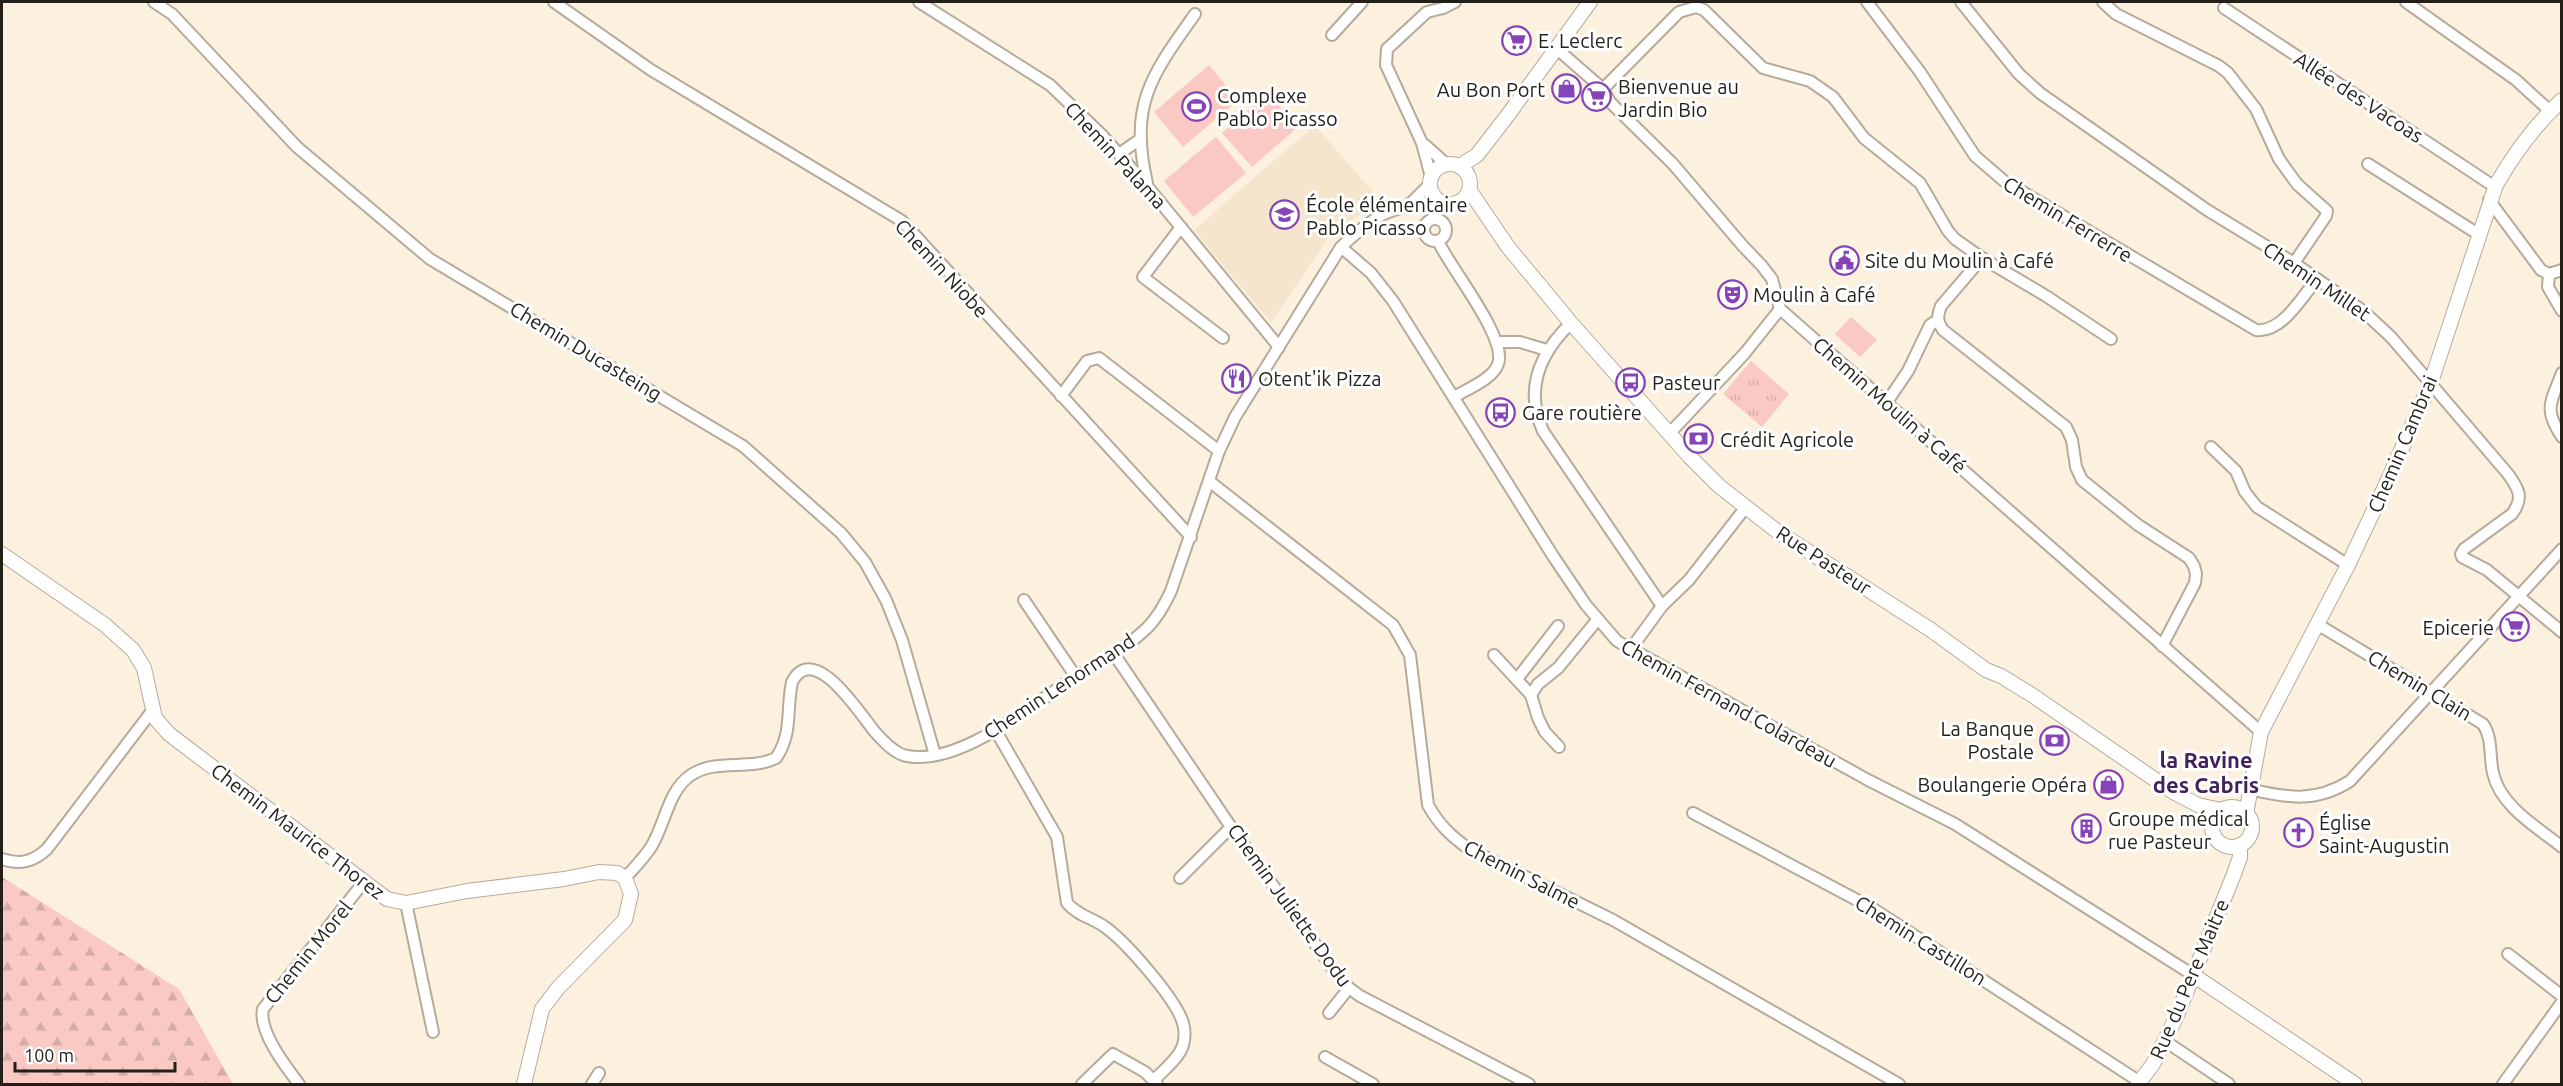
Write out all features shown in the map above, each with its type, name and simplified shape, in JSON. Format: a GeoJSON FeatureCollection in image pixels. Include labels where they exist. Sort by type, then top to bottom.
{"type":"FeatureCollection","features":[{"type":"Feature","properties":{"kind":"main road"},"geometry":{"type":"LineString","coordinates":[[1465,171],[1590,2]]}},
{"type":"Feature","properties":{"kind":"main road","name":"Chemin Cambrai"},"geometry":{"type":"LineString","coordinates":[[2249,792],[2261,732],[2348,565],[2431,382],[2489,200],[2505,168],[2550,111],[2562,100]]}},
{"type":"Feature","properties":{"kind":"main road"},"geometry":{"type":"LineString","coordinates":[[1446,164],[1465,171],[1470,191],[1458,203],[1452,205],[1439,201],[1431,191],[1431,181],[1440,167],[1446,164]]}},
{"type":"Feature","properties":{"kind":"main road","name":"Rue Pasteur"},"geometry":{"type":"LineString","coordinates":[[1470,191],[1480,210],[1508,247],[1571,322],[1669,434],[1719,486],[1778,532],[1931,630],[1986,670],[2001,676],[2032,695],[2146,774],[2198,805],[2212,823]]}},
{"type":"Feature","properties":{"kind":"main road","name":"Rue Pasteur"},"geometry":{"type":"LineString","coordinates":[[1458,203],[1508,247]]}},
{"type":"Feature","properties":{"kind":"main road","name":"Chemin Maurice Thorez"},"geometry":{"type":"LineString","coordinates":[[2,554],[105,625],[133,650],[144,669],[152,711],[162,728],[387,899],[406,903],[468,891],[564,879],[599,872],[617,873],[625,878]]}},
{"type":"Feature","properties":{"kind":"main road"},"geometry":{"type":"LineString","coordinates":[[2234,811],[2251,823],[2250,833],[2234,846],[2217,840],[2212,823],[2234,811],[2249,792]]}},
{"type":"Feature","properties":{"kind":"main road","name":"Rue Pasteur"},"geometry":{"type":"LineString","coordinates":[[2198,805],[2234,811]]}},
{"type":"Feature","properties":{"kind":"main road","name":"Rue du Pere Maitre"},"geometry":{"type":"LineString","coordinates":[[2139,1083],[2153,1064],[2165,1041],[2193,975],[2240,856],[2234,846]]}},
{"type":"Feature","properties":{"kind":"main road"},"geometry":{"type":"LineString","coordinates":[[524,1084],[542,1009],[558,988],[625,920],[631,894],[625,878]]}},
{"type":"Feature","properties":{"kind":"main road"},"geometry":{"type":"LineString","coordinates":[[2193,975],[2355,1084]]}},
{"type":"Feature","properties":{"kind":"street","name":"Chemin Ducasteing"},"geometry":{"type":"LineString","coordinates":[[154,2],[172,14],[297,147],[430,259],[743,446],[820,512],[865,562],[886,600],[902,640],[935,755]]}},
{"type":"Feature","properties":{"kind":"street","name":"Chemin Niobe"},"geometry":{"type":"LineString","coordinates":[[554,2],[651,70],[902,221],[1191,537]]}},
{"type":"Feature","properties":{"kind":"street","name":"Chemin Palama"},"geometry":{"type":"LineString","coordinates":[[919,2],[1050,85],[1119,154],[1280,347]]}},
{"type":"Feature","properties":{"kind":"street"},"geometry":{"type":"LineString","coordinates":[[1332,35],[1362,2]]}},
{"type":"Feature","properties":{"kind":"street"},"geometry":{"type":"LineString","coordinates":[[1431,181],[1422,143],[1389,72],[1386,59],[1387,49],[1427,12],[1455,2]]}},
{"type":"Feature","properties":{"kind":"street","name":"Chemin Ferrerre"},"geometry":{"type":"LineString","coordinates":[[1866,2],[1920,72],[1975,156],[2004,181],[2256,330],[2266,330],[2274,326],[2295,306],[2317,279]]}},
{"type":"Feature","properties":{"kind":"street","name":"Chemin Millet"},"geometry":{"type":"LineString","coordinates":[[1961,2],[2019,74],[2040,93],[2207,210],[2294,263],[2378,323],[2508,474],[2520,493],[2518,506],[2512,514],[2470,544],[2461,554],[2462,557],[2487,570],[2518,595]]}},
{"type":"Feature","properties":{"kind":"street"},"geometry":{"type":"LineString","coordinates":[[2103,2],[2122,17],[2156,32],[2219,66],[2228,73],[2251,102],[2279,159],[2297,184],[2326,211],[2326,216],[2294,263]]}},
{"type":"Feature","properties":{"kind":"street"},"geometry":{"type":"LineString","coordinates":[[2406,2],[2516,80],[2550,111]]}},
{"type":"Feature","properties":{"kind":"street"},"geometry":{"type":"LineString","coordinates":[[1603,89],[1679,12],[1696,7],[1704,10],[1763,68],[1810,81],[1833,97],[1864,138],[1920,183],[1948,231],[1982,258],[2046,296],[2111,339]]}},
{"type":"Feature","properties":{"kind":"street","name":"Allée des Vacoas"},"geometry":{"type":"LineString","coordinates":[[2224,8],[2495,187]]}},
{"type":"Feature","properties":{"kind":"street"},"geometry":{"type":"LineString","coordinates":[[1147,186],[1139,140],[1140,121],[1150,87],[1162,61],[1195,14]]}},
{"type":"Feature","properties":{"kind":"street"},"geometry":{"type":"LineString","coordinates":[[1556,48],[1603,89],[1610,102],[1673,164],[1772,279],[1780,309],[1745,353],[1669,434]]}},
{"type":"Feature","properties":{"kind":"street"},"geometry":{"type":"LineString","coordinates":[[1119,154],[1139,140]]}},
{"type":"Feature","properties":{"kind":"street"},"geometry":{"type":"LineString","coordinates":[[1422,143],[1446,164]]}},
{"type":"Feature","properties":{"kind":"street"},"geometry":{"type":"LineString","coordinates":[[2368,164],[2478,234]]}},
{"type":"Feature","properties":{"kind":"street","name":"Chemin Lenormand"},"geometry":{"type":"LineString","coordinates":[[1410,204],[1431,181]]}},
{"type":"Feature","properties":{"kind":"street"},"geometry":{"type":"LineString","coordinates":[[2489,200],[2535,263],[2549,274]]}},
{"type":"Feature","properties":{"kind":"street","name":"Chemin Lenormand"},"geometry":{"type":"LineString","coordinates":[[625,878],[652,846],[672,800],[691,774],[721,765],[755,765],[776,759],[784,746],[788,731],[792,682],[795,676],[801,673],[812,671],[830,678],[849,696],[876,733],[894,750],[905,756],[935,755],[963,747],[996,731],[1114,654],[1148,626],[1161,612],[1191,537],[1219,451],[1235,417],[1341,247],[1362,227],[1384,212],[1410,204],[1439,201]]}},
{"type":"Feature","properties":{"kind":"street"},"geometry":{"type":"LineString","coordinates":[[1181,226],[1143,277],[1223,338]]}},
{"type":"Feature","properties":{"kind":"street"},"geometry":{"type":"LineString","coordinates":[[1438,241],[1497,342],[1498,364],[1492,374],[1454,397]]}},
{"type":"Feature","properties":{"kind":"street","name":"Chemin Fernand Colardeau"},"geometry":{"type":"LineString","coordinates":[[1341,247],[1383,287],[1553,556],[1609,634],[1630,650],[1868,780],[1955,824],[2193,975]]}},
{"type":"Feature","properties":{"kind":"street"},"geometry":{"type":"LineString","coordinates":[[1982,258],[1941,306],[1938,320],[1943,330],[2066,427],[2072,440],[2078,473],[2086,484],[2138,525],[2189,558],[2196,574],[2195,584],[2162,646]]}},
{"type":"Feature","properties":{"kind":"street"},"geometry":{"type":"LineString","coordinates":[[2549,274],[2562,270]]}},
{"type":"Feature","properties":{"kind":"street"},"geometry":{"type":"LineString","coordinates":[[2549,274],[2548,287],[2562,311]]}},
{"type":"Feature","properties":{"kind":"street","name":"Chemin Moulin à Café"},"geometry":{"type":"LineString","coordinates":[[1780,309],[2261,732]]}},
{"type":"Feature","properties":{"kind":"street"},"geometry":{"type":"LineString","coordinates":[[1887,402],[1908,371],[1930,326],[1938,320]]}},
{"type":"Feature","properties":{"kind":"street"},"geometry":{"type":"LineString","coordinates":[[1571,322],[1554,339],[1547,350],[1534,389],[1537,419],[1662,606]]}},
{"type":"Feature","properties":{"kind":"street"},"geometry":{"type":"LineString","coordinates":[[1497,342],[1520,342],[1547,350]]}},
{"type":"Feature","properties":{"kind":"street"},"geometry":{"type":"LineString","coordinates":[[1061,396],[1087,361],[1099,358],[1219,451]]}},
{"type":"Feature","properties":{"kind":"street"},"geometry":{"type":"LineString","coordinates":[[2562,373],[2549,415],[2562,437]]}},
{"type":"Feature","properties":{"kind":"street"},"geometry":{"type":"LineString","coordinates":[[2211,447],[2236,471],[2245,492],[2258,507],[2348,565]]}},
{"type":"Feature","properties":{"kind":"street","name":"Chemin Salme"},"geometry":{"type":"LineString","coordinates":[[1209,481],[1393,625],[1410,655],[1428,805],[1437,822],[1448,833],[1469,849],[1613,920],[1899,1084]]}},
{"type":"Feature","properties":{"kind":"street"},"geometry":{"type":"LineString","coordinates":[[1630,650],[1662,606],[1689,580],[1746,507]]}},
{"type":"Feature","properties":{"kind":"street"},"geometry":{"type":"LineString","coordinates":[[2249,792],[2281,796],[2317,796],[2334,791],[2350,781],[2562,549]]}},
{"type":"Feature","properties":{"kind":"street"},"geometry":{"type":"LineString","coordinates":[[2518,595],[2562,632]]}},
{"type":"Feature","properties":{"kind":"street"},"geometry":{"type":"LineString","coordinates":[[1023,600],[1076,677]]}},
{"type":"Feature","properties":{"kind":"street"},"geometry":{"type":"LineString","coordinates":[[1532,695],[1538,684],[1558,668],[1598,619]]}},
{"type":"Feature","properties":{"kind":"street","name":"Chemin Clain"},"geometry":{"type":"LineString","coordinates":[[2317,624],[2482,724],[2489,736],[2493,775],[2498,788],[2512,806],[2562,847]]}},
{"type":"Feature","properties":{"kind":"street"},"geometry":{"type":"LineString","coordinates":[[1517,679],[1558,626]]}},
{"type":"Feature","properties":{"kind":"street","name":"Chemin Juliette Dodu"},"geometry":{"type":"LineString","coordinates":[[1114,654],[1231,827],[1335,974],[1349,988],[1445,1042],[1529,1084]]}},
{"type":"Feature","properties":{"kind":"street"},"geometry":{"type":"LineString","coordinates":[[1494,655],[1532,695],[1538,718],[1545,732],[1559,747]]}},
{"type":"Feature","properties":{"kind":"street"},"geometry":{"type":"LineString","coordinates":[[2,859],[13,863],[25,862],[36,858],[47,849],[152,711]]}},
{"type":"Feature","properties":{"kind":"street"},"geometry":{"type":"LineString","coordinates":[[996,731],[1057,837],[1067,903],[1082,916],[1104,926],[1135,953],[1178,1011],[1185,1034],[1182,1048],[1156,1082],[1145,1072],[1113,1054],[1082,1084]]}},
{"type":"Feature","properties":{"kind":"street","name":"Chemin Castillon"},"geometry":{"type":"LineString","coordinates":[[1693,813],[1872,908],[2139,1083]]}},
{"type":"Feature","properties":{"kind":"street"},"geometry":{"type":"LineString","coordinates":[[1180,878],[1231,827]]}},
{"type":"Feature","properties":{"kind":"street","name":"Chemin Morel"},"geometry":{"type":"LineString","coordinates":[[299,1084],[264,1029],[261,1015],[263,1009],[363,883]]}},
{"type":"Feature","properties":{"kind":"street"},"geometry":{"type":"LineString","coordinates":[[406,903],[433,1032]]}},
{"type":"Feature","properties":{"kind":"street"},"geometry":{"type":"LineString","coordinates":[[2508,954],[2562,996]]}},
{"type":"Feature","properties":{"kind":"street"},"geometry":{"type":"LineString","coordinates":[[1329,1012],[1349,988]]}},
{"type":"Feature","properties":{"kind":"street"},"geometry":{"type":"LineString","coordinates":[[2503,1084],[2562,1002]]}},
{"type":"Feature","properties":{"kind":"street"},"geometry":{"type":"LineString","coordinates":[[2165,1041],[2229,1084]]}},
{"type":"Feature","properties":{"kind":"street"},"geometry":{"type":"LineString","coordinates":[[1325,1057],[1372,1084]]}},
{"type":"Feature","properties":{"kind":"street"},"geometry":{"type":"LineString","coordinates":[[592,1084],[599,1073]]}},
{"type":"Feature","properties":{"kind":"shaded area","name":"École élémentaire Pablo Picasso"},"geometry":{"type":"Polygon","coordinates":[[[1315,125],[1380,200],[1328,238],[1271,323],[1194,230],[1315,125]]]}},
{"type":"Feature","properties":{"kind":"green space","name":"Complexe Pablo Picasso"},"geometry":{"type":"Polygon","coordinates":[[[1209,65],[1238,100],[1183,147],[1154,112],[1209,65]]]}},
{"type":"Feature","properties":{"kind":"green space"},"geometry":{"type":"Polygon","coordinates":[[[1268,93],[1298,127],[1252,167],[1222,133],[1268,93]]]}},
{"type":"Feature","properties":{"kind":"green space"},"geometry":{"type":"Polygon","coordinates":[[[1216,137],[1246,173],[1193,217],[1164,181],[1216,137]]]}},
{"type":"Feature","properties":{"kind":"green space"},"geometry":{"type":"Polygon","coordinates":[[[1851,317],[1877,340],[1860,357],[1835,334],[1851,317]]]}},
{"type":"Feature","properties":{"kind":"green space"},"geometry":{"type":"Polygon","coordinates":[[[1751,361],[1789,394],[1762,427],[1723,394],[1751,361]]]}},
{"type":"Feature","properties":{"kind":"green space"},"geometry":{"type":"Polygon","coordinates":[[[2,877],[179,989],[233,1084],[2,1084],[2,877]]]}},
{"type":"Feature","properties":{"kind":"place","name":"E. Leclerc"},"geometry":{"type":"Point","coordinates":[1517,40]}},
{"type":"Feature","properties":{"kind":"place","name":"Au Bon Port"},"geometry":{"type":"Point","coordinates":[1566,89]}},
{"type":"Feature","properties":{"kind":"place","name":"Bienvenue au Jardin Bio"},"geometry":{"type":"Point","coordinates":[1597,97]}},
{"type":"Feature","properties":{"kind":"place","name":"Complexe Pablo Picasso"},"geometry":{"type":"Point","coordinates":[1196,106]}},
{"type":"Feature","properties":{"kind":"place","name":"École élémentaire Pablo Picasso"},"geometry":{"type":"Point","coordinates":[1285,215]}},
{"type":"Feature","properties":{"kind":"place","name":"Site du Moulin à Café"},"geometry":{"type":"Point","coordinates":[1844,260]}},
{"type":"Feature","properties":{"kind":"place","name":"Moulin à Café"},"geometry":{"type":"Point","coordinates":[1732,294]}},
{"type":"Feature","properties":{"kind":"place","name":"Otent'ik Pizza"},"geometry":{"type":"Point","coordinates":[1237,378]}},
{"type":"Feature","properties":{"kind":"place","name":"Pasteur"},"geometry":{"type":"Point","coordinates":[1631,382]}},
{"type":"Feature","properties":{"kind":"place","name":"Gare routière"},"geometry":{"type":"Point","coordinates":[1501,412]}},
{"type":"Feature","properties":{"kind":"place","name":"Crédit Agricole"},"geometry":{"type":"Point","coordinates":[1699,439]}},
{"type":"Feature","properties":{"kind":"place","name":"Epicerie"},"geometry":{"type":"Point","coordinates":[2515,627]}},
{"type":"Feature","properties":{"kind":"place","name":"La Banque Postale"},"geometry":{"type":"Point","coordinates":[2055,740]}},
{"type":"Feature","properties":{"kind":"place","name":"Boulangerie Opéra"},"geometry":{"type":"Point","coordinates":[2108,784]}},
{"type":"Feature","properties":{"kind":"place","name":"Groupe médical rue Pasteur"},"geometry":{"type":"Point","coordinates":[2087,829]}},
{"type":"Feature","properties":{"kind":"place","name":"Église Saint-Augustin"},"geometry":{"type":"Point","coordinates":[2298,833]}},
{"type":"Feature","properties":{"kind":"district","name":"la Ravine des Cabris"},"geometry":{"type":"Point","coordinates":[2206,772]}}]}
